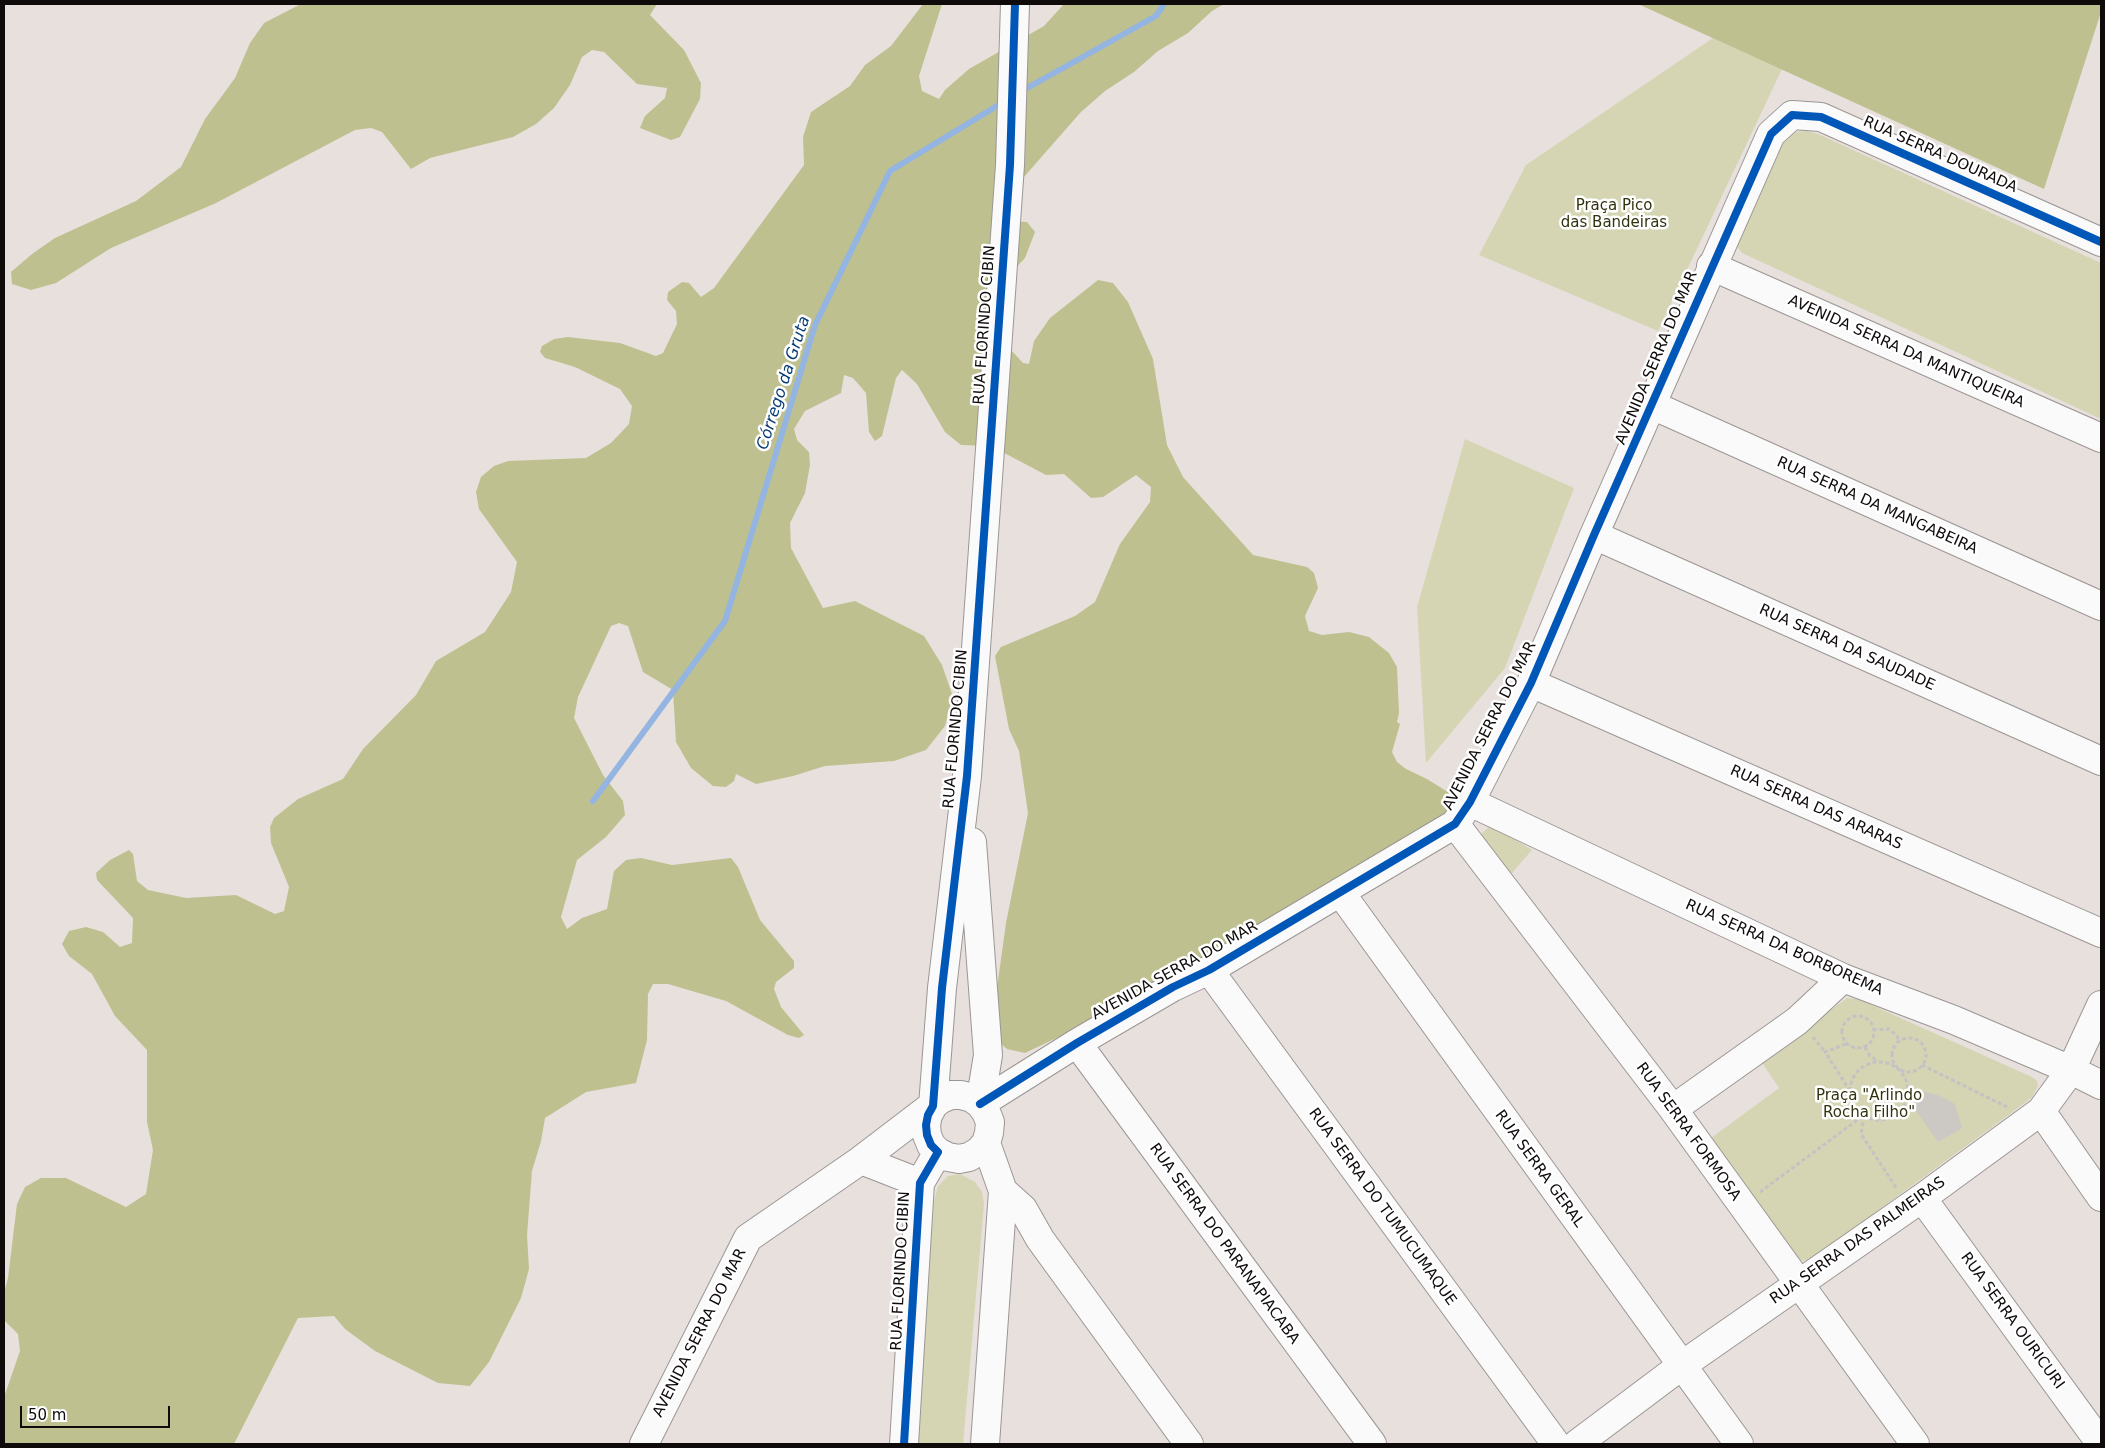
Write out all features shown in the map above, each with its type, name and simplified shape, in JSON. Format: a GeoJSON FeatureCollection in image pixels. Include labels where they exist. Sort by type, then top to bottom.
{"type":"FeatureCollection","features":[{"type":"Feature","properties":{"kind":"street","name":"RUA FLORINDO CIBIN"},"geometry":{"type":"LineString","coordinates":[[904,1444],[920,1183],[933,1144],[926,1125],[928,1115],[933,1106],[942,988],[968,776],[1010,165],[1015,4]]}},
{"type":"Feature","properties":{"kind":"street","name":"RUA SERRA DOURADA"},"geometry":{"type":"LineString","coordinates":[[1771,134],[1792,115],[1821,117],[2101,242]]}},
{"type":"Feature","properties":{"kind":"street","name":"AVENIDA SERRA DO MAR"},"geometry":{"type":"LineString","coordinates":[[644,1444],[748,1238],[861,1160],[941,1099],[951,1095],[966,1096],[980,1104],[1077,1043],[1173,987],[1210,970],[1340,892],[1463,813],[1531,683],[1711,266],[1771,134]]}},
{"type":"Feature","properties":{"kind":"street","name":"AVENIDA SERRA DA MANTIQUEIRA"},"geometry":{"type":"LineString","coordinates":[[1711,266],[2101,438]]}},
{"type":"Feature","properties":{"kind":"street","name":"RUA SERRA DA MANGABEIRA"},"geometry":{"type":"LineString","coordinates":[[1652,405],[2101,606]]}},
{"type":"Feature","properties":{"kind":"street","name":"RUA SERRA DA SAUDADE"},"geometry":{"type":"LineString","coordinates":[[1594,535],[2101,761]]}},
{"type":"Feature","properties":{"kind":"street","name":"RUA SERRA DAS ARARAS"},"geometry":{"type":"LineString","coordinates":[[1531,683],[2101,934]]}},
{"type":"Feature","properties":{"kind":"street","name":"RUA FLORINDO CIBIN"},"geometry":{"type":"LineString","coordinates":[[968,776],[988,1055],[980,1104]]}},
{"type":"Feature","properties":{"kind":"street","name":"RUA SERRA DA BORBOREMA"},"geometry":{"type":"LineString","coordinates":[[1463,813],[1843,978],[1954,1020],[2101,1084]]}},
{"type":"Feature","properties":{"kind":"street","name":"RUA SERRA FORMOSA"},"geometry":{"type":"LineString","coordinates":[[1463,813],[1673,1109],[1915,1444]]}},
{"type":"Feature","properties":{"kind":"street","name":"RUA SERRA GERAL"},"geometry":{"type":"LineString","coordinates":[[1340,892],[1739,1444]]}},
{"type":"Feature","properties":{"kind":"street","name":"RUA SERRA DO TUMUCUMAQUE"},"geometry":{"type":"LineString","coordinates":[[1210,970],[1556,1444]]}},
{"type":"Feature","properties":{"kind":"street"},"geometry":{"type":"LineString","coordinates":[[1673,1109],[1797,1021],[1843,978]]}},
{"type":"Feature","properties":{"kind":"street","name":"RUA SERRA DAS PALMEIRAS"},"geometry":{"type":"LineString","coordinates":[[1577,1444],[1681,1366],[1799,1283],[1911,1196],[2041,1111],[2071,1070],[2101,1005]]}},
{"type":"Feature","properties":{"kind":"street","name":"RUA SERRA DO PARANAPIACABA"},"geometry":{"type":"LineString","coordinates":[[1077,1043],[1372,1444]]}},
{"type":"Feature","properties":{"kind":"street"},"geometry":{"type":"LineString","coordinates":[[988,1055],[1031,1072]]}},
{"type":"Feature","properties":{"kind":"street"},"geometry":{"type":"LineString","coordinates":[[933,1144],[954,1158],[969,1157],[979,1151],[986,1143],[990,1122],[980,1104]]}},
{"type":"Feature","properties":{"kind":"street"},"geometry":{"type":"LineString","coordinates":[[2041,1111],[2101,1197]]}},
{"type":"Feature","properties":{"kind":"street"},"geometry":{"type":"LineString","coordinates":[[986,1143],[1003,1191],[1002,1234],[986,1432],[1006,1444]]}},
{"type":"Feature","properties":{"kind":"street","name":"AVENIDA SERRA DO MAR"},"geometry":{"type":"LineString","coordinates":[[861,1160],[933,1144]]}},
{"type":"Feature","properties":{"kind":"street"},"geometry":{"type":"LineString","coordinates":[[861,1160],[920,1183]]}},
{"type":"Feature","properties":{"kind":"street"},"geometry":{"type":"LineString","coordinates":[[1003,1191],[1023,1209],[1040,1239],[1188,1444]]}},
{"type":"Feature","properties":{"kind":"street","name":"RUA SERRA OURICURI"},"geometry":{"type":"LineString","coordinates":[[1911,1196],[2101,1444]]}},
{"type":"Feature","properties":{"kind":"street"},"geometry":{"type":"LineString","coordinates":[[1002,1234],[1040,1239]]}},
{"type":"Feature","properties":{"kind":"path"},"geometry":{"type":"LineString","coordinates":[[1853,1017],[1868,1020],[1873,1030],[1872,1039],[1865,1047],[1855,1048],[1846,1044],[1843,1039],[1842,1029],[1848,1020],[1853,1017]]}},
{"type":"Feature","properties":{"kind":"path"},"geometry":{"type":"LineString","coordinates":[[1873,1030],[1879,1028],[1889,1029],[1897,1036],[1899,1042]]}},
{"type":"Feature","properties":{"kind":"path"},"geometry":{"type":"LineString","coordinates":[[1811,1033],[1850,1092],[1857,1109],[1864,1116],[1882,1119],[1900,1112],[1908,1095],[1908,1086],[1900,1069],[1893,1058],[1894,1048],[1899,1042],[1907,1038],[1913,1038],[1922,1044],[1926,1055],[1922,1065],[1914,1071],[1905,1071],[1900,1069],[1879,1062],[1870,1056],[1865,1047]]}},
{"type":"Feature","properties":{"kind":"path"},"geometry":{"type":"LineString","coordinates":[[1825,1052],[1846,1044]]}},
{"type":"Feature","properties":{"kind":"path"},"geometry":{"type":"LineString","coordinates":[[1850,1092],[1855,1074],[1862,1068],[1893,1058]]}},
{"type":"Feature","properties":{"kind":"path"},"geometry":{"type":"LineString","coordinates":[[1922,1065],[2014,1111]]}},
{"type":"Feature","properties":{"kind":"path"},"geometry":{"type":"LineString","coordinates":[[1758,1194],[1864,1116]]}},
{"type":"Feature","properties":{"kind":"path"},"geometry":{"type":"LineString","coordinates":[[1864,1116],[1861,1134],[1911,1196]]}},
{"type":"Feature","properties":{"kind":"green space"},"geometry":{"type":"Polygon","coordinates":[[[301,4],[657,4],[650,15],[684,50],[701,83],[700,99],[680,137],[671,140],[640,128],[645,116],[665,98],[667,88],[637,84],[604,52],[592,50],[582,57],[570,85],[554,108],[536,124],[513,137],[430,158],[411,169],[382,132],[371,128],[355,130],[216,203],[111,248],[56,283],[31,290],[12,284],[11,272],[55,238],[136,201],[181,167],[205,119],[235,78],[250,43],[264,23],[301,4]]]}},
{"type":"Feature","properties":{"kind":"green space"},"geometry":{"type":"Polygon","coordinates":[[[923,4],[942,4],[919,76],[922,91],[939,99],[945,90],[969,69],[1044,26],[1064,4],[1224,4],[1212,11],[1188,33],[1158,51],[1134,72],[1105,91],[1081,112],[1016,186],[1006,221],[1027,222],[1035,232],[1025,258],[1007,277],[998,319],[1011,350],[1023,363],[1029,364],[1034,341],[1050,318],[1098,280],[1113,283],[1128,302],[1153,359],[1167,445],[1183,477],[1253,555],[1307,567],[1314,573],[1318,588],[1305,616],[1309,631],[1322,635],[1349,632],[1369,637],[1389,653],[1397,667],[1399,713],[1397,722],[1400,724],[1392,752],[1397,762],[1406,769],[1451,794],[1452,804],[1449,816],[1302,906],[1088,1023],[1025,1053],[1007,1049],[1000,1043],[992,1024],[1006,923],[1028,813],[1019,751],[1009,729],[995,656],[1001,647],[1075,616],[1095,602],[1120,544],[1150,502],[1151,487],[1136,475],[1103,497],[1091,498],[1064,474],[1046,475],[991,446],[961,445],[945,432],[917,384],[902,370],[896,378],[882,436],[875,441],[869,432],[866,393],[853,378],[844,375],[841,393],[805,411],[794,429],[797,440],[809,452],[810,465],[805,493],[790,523],[791,548],[823,608],[855,601],[924,636],[942,665],[953,697],[945,726],[926,750],[894,761],[825,766],[793,776],[756,784],[736,774],[734,781],[726,787],[713,786],[691,768],[676,742],[673,690],[643,672],[628,626],[619,623],[611,626],[578,697],[574,718],[603,775],[623,801],[625,815],[606,837],[577,860],[561,917],[567,929],[582,918],[607,909],[614,871],[626,860],[641,858],[672,865],[731,858],[738,867],[760,920],[794,961],[794,968],[776,982],[774,989],[781,1007],[804,1035],[799,1038],[788,1035],[726,1001],[668,984],[653,984],[648,994],[647,1040],[636,1083],[586,1092],[545,1118],[541,1141],[532,1171],[527,1235],[529,1269],[521,1298],[489,1362],[470,1386],[438,1383],[375,1351],[345,1329],[334,1316],[298,1318],[234,1444],[4,1444],[4,1397],[20,1351],[18,1334],[4,1320],[4,1293],[8,1278],[17,1204],[25,1187],[41,1178],[66,1178],[126,1207],[146,1194],[153,1150],[147,1122],[147,1050],[115,1016],[92,974],[69,956],[62,944],[69,931],[86,927],[103,932],[120,947],[132,943],[133,918],[97,880],[96,873],[110,860],[129,850],[133,854],[137,881],[148,890],[186,898],[236,895],[275,914],[284,911],[289,887],[271,843],[270,827],[274,818],[298,799],[343,779],[363,749],[416,695],[436,661],[485,632],[511,592],[517,562],[479,509],[476,492],[481,477],[494,466],[508,461],[586,458],[611,443],[629,424],[632,406],[620,389],[575,367],[545,358],[540,352],[542,346],[554,339],[568,337],[620,343],[656,356],[663,353],[677,324],[676,311],[667,300],[668,292],[682,282],[689,283],[701,297],[714,288],[804,165],[803,137],[811,112],[850,86],[865,65],[891,46],[923,4]]]}},
{"type":"Feature","properties":{"kind":"green space"},"geometry":{"type":"Polygon","coordinates":[[[1638,4],[2101,4],[2101,12],[2044,189],[1638,4]]]}},
{"type":"Feature","properties":{"kind":"green space","name":"Praça Pico das Bandeiras"},"geometry":{"type":"Polygon","coordinates":[[[1713,38],[1782,69],[1658,331],[1479,255],[1526,165],[1713,38]]]}},
{"type":"Feature","properties":{"kind":"green space"},"geometry":{"type":"Polygon","coordinates":[[[1807,131],[1818,134],[2101,263],[2101,419],[1742,253],[1736,245],[1785,137],[1795,132],[1807,131]]]}},
{"type":"Feature","properties":{"kind":"green space"},"geometry":{"type":"Polygon","coordinates":[[[1465,439],[1574,488],[1505,668],[1426,763],[1417,607],[1465,439]]]}},
{"type":"Feature","properties":{"kind":"green space"},"geometry":{"type":"Polygon","coordinates":[[[1491,825],[1532,850],[1512,873],[1497,863],[1479,836],[1491,825]]]}},
{"type":"Feature","properties":{"kind":"green space","name":"Praça \"Arlindo Rocha Filho\""},"geometry":{"type":"Polygon","coordinates":[[[1847,998],[1858,999],[2032,1077],[2037,1081],[2038,1086],[2032,1097],[2014,1111],[1810,1260],[1798,1261],[1707,1141],[1779,1088],[1761,1061],[1847,998]]]}},
{"type":"Feature","properties":{"kind":"green space"},"geometry":{"type":"Polygon","coordinates":[[[960,1174],[975,1182],[982,1192],[984,1204],[963,1444],[916,1444],[934,1201],[938,1186],[948,1176],[960,1174]]]}},
{"type":"Feature","properties":{"kind":"building"},"geometry":{"type":"Polygon","coordinates":[[[1922,1091],[1938,1095],[1955,1104],[1962,1128],[1938,1142],[1914,1108],[1922,1091]]]}},
{"type":"Feature","properties":{"kind":"waterway","name":"Córrego da Gruta"},"geometry":{"type":"LineString","coordinates":[[1020,92],[1156,16],[1164,4]]}},
{"type":"Feature","properties":{"kind":"waterway","name":"Córrego da Gruta"},"geometry":{"type":"LineString","coordinates":[[593,801],[725,621],[815,325],[890,171],[1005,101]]}},
{"type":"Feature","properties":{"kind":"cycle path"},"geometry":{"type":"LineString","coordinates":[[904,1444],[920,1183],[938,1152],[931,1145],[926,1125],[928,1115],[933,1106],[942,988],[967,776],[1010,165],[1015,4]]}},
{"type":"Feature","properties":{"kind":"cycle path"},"geometry":{"type":"LineString","coordinates":[[980,1104],[1077,1043],[1173,987],[1209,970],[1455,824],[1470,802],[1531,683],[1594,535],[1771,134],[1792,115],[1821,117],[2101,242]]}}]}
